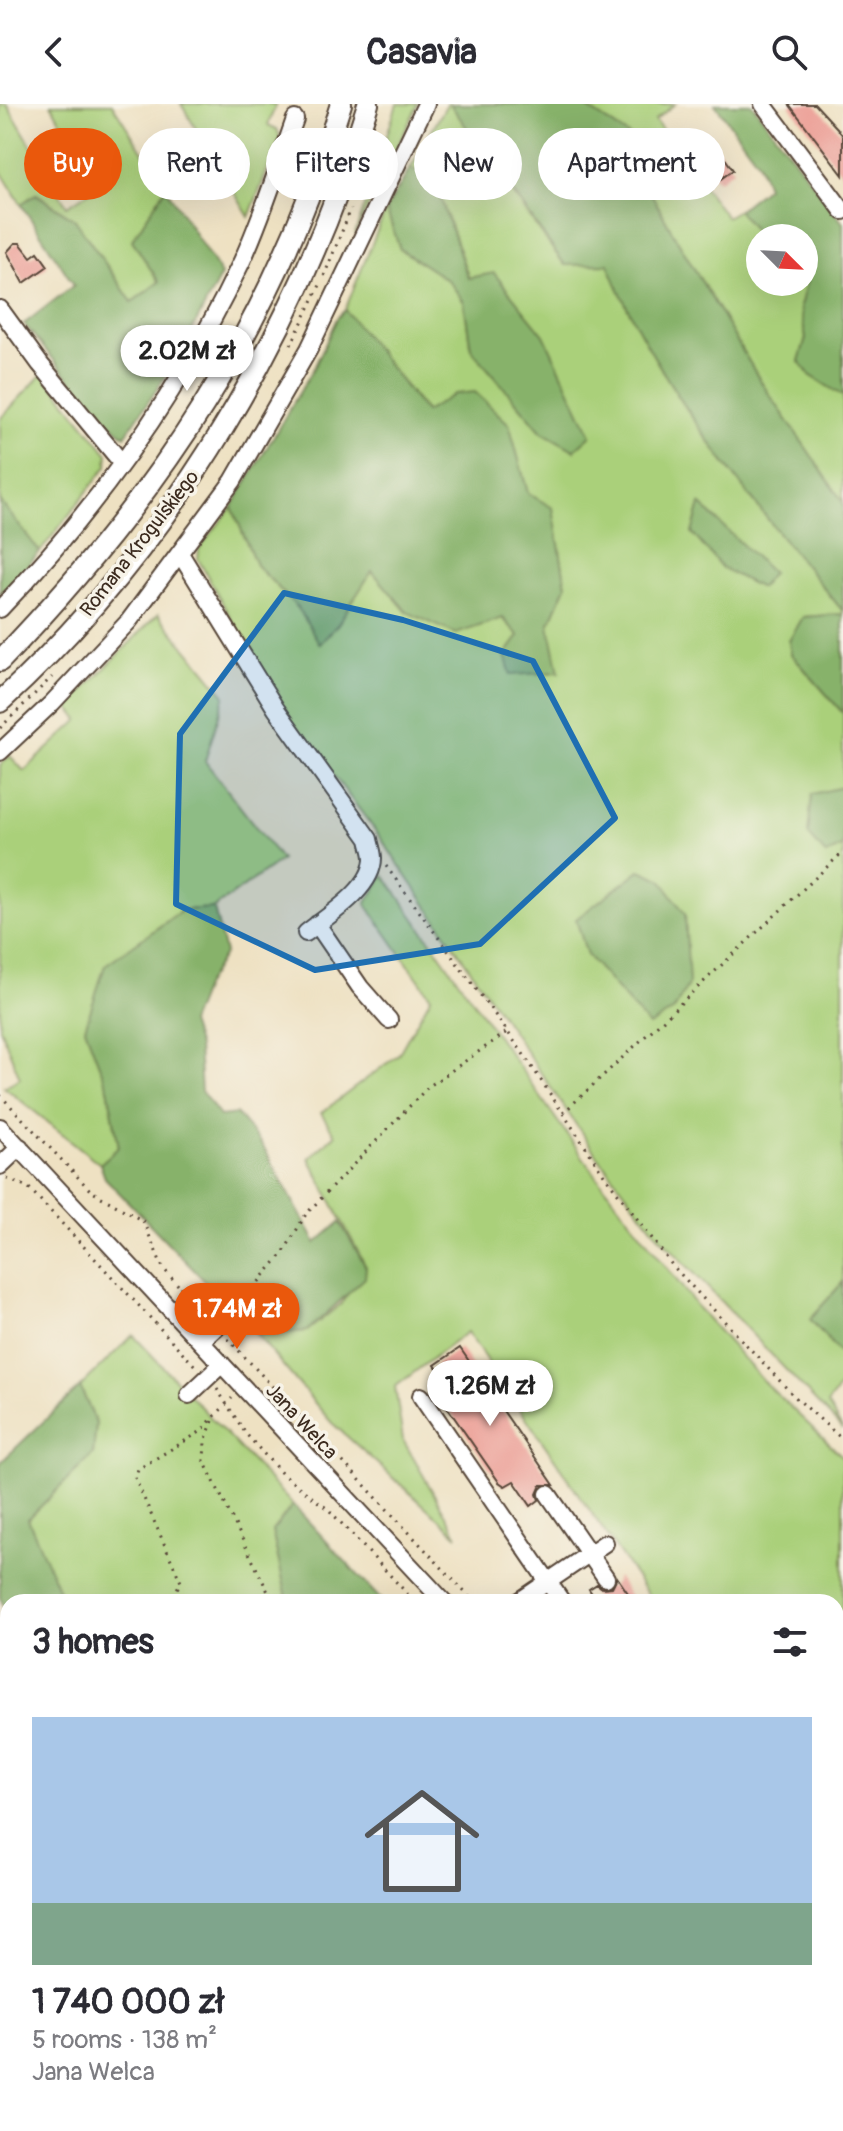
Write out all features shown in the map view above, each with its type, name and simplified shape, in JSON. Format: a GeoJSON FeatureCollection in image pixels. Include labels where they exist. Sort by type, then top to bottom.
{"type":"FeatureCollection","features":[{"type":"Feature","properties":{"kind":"main road","name":"Romana Krogulskiego"},"geometry":{"type":"LineString","coordinates":[[0,661],[108,543],[202,411],[274,276],[310,195],[341,104]]}},
{"type":"Feature","properties":{"kind":"main road","name":"Romana Krogulskiego"},"geometry":{"type":"LineString","coordinates":[[0,702],[90,609],[131,559],[166,515],[225,425],[298,288],[333,205],[368,104]]}},
{"type":"Feature","properties":{"kind":"street"},"geometry":{"type":"LineString","coordinates":[[0,752],[93,660],[181,555],[233,481],[290,386],[426,104]]}},
{"type":"Feature","properties":{"kind":"street"},"geometry":{"type":"LineString","coordinates":[[763,104],[843,211]]}},
{"type":"Feature","properties":{"kind":"street"},"geometry":{"type":"LineString","coordinates":[[0,609],[44,562],[122,463],[169,394],[220,304],[263,210],[295,119]]}},
{"type":"Feature","properties":{"kind":"street"},"geometry":{"type":"LineString","coordinates":[[0,309],[38,362],[122,463]]}},
{"type":"Feature","properties":{"kind":"street"},"geometry":{"type":"LineString","coordinates":[[181,555],[276,709],[369,839],[373,858],[359,887],[311,929],[389,1020]]}},
{"type":"Feature","properties":{"kind":"street","name":"Jana Welca"},"geometry":{"type":"LineString","coordinates":[[0,1127],[437,1594]]}},
{"type":"Feature","properties":{"kind":"street"},"geometry":{"type":"LineString","coordinates":[[0,1166],[20,1147]]}},
{"type":"Feature","properties":{"kind":"street"},"geometry":{"type":"LineString","coordinates":[[201,1341],[234,1311]]}},
{"type":"Feature","properties":{"kind":"street"},"geometry":{"type":"LineString","coordinates":[[189,1395],[222,1364]]}},
{"type":"Feature","properties":{"kind":"street"},"geometry":{"type":"LineString","coordinates":[[421,1396],[556,1594]]}},
{"type":"Feature","properties":{"kind":"street"},"geometry":{"type":"LineString","coordinates":[[548,1494],[606,1578]]}},
{"type":"Feature","properties":{"kind":"street"},"geometry":{"type":"LineString","coordinates":[[530,1594],[605,1543]]}},
{"type":"Feature","properties":{"kind":"path"},"geometry":{"type":"LineString","coordinates":[[563,1113],[843,852]]}},
{"type":"Feature","properties":{"kind":"path"},"geometry":{"type":"LineString","coordinates":[[373,858],[382,862],[406,890],[605,1176],[672,1265],[793,1395],[843,1440]]}},
{"type":"Feature","properties":{"kind":"path"},"geometry":{"type":"LineString","coordinates":[[234,1311],[282,1255],[306,1214],[428,1087],[507,1032]]}},
{"type":"Feature","properties":{"kind":"path"},"geometry":{"type":"LineString","coordinates":[[0,1095],[91,1191],[143,1221],[163,1268],[179,1287],[466,1594]]}},
{"type":"Feature","properties":{"kind":"path"},"geometry":{"type":"LineString","coordinates":[[174,1594],[181,1582],[135,1478],[138,1469],[200,1432],[241,1385]]}},
{"type":"Feature","properties":{"kind":"path"},"geometry":{"type":"LineString","coordinates":[[214,1418],[205,1441],[204,1461],[269,1594]]}},
{"type":"Feature","properties":{"kind":"highlighted area"},"geometry":{"type":"Polygon","coordinates":[[[284,593],[403,620],[533,661],[615,818],[480,944],[315,970],[176,904],[180,734],[284,593]]]}},
{"type":"Feature","properties":{"kind":"green space"},"geometry":{"type":"Polygon","coordinates":[[[0,104],[7,104],[24,133],[24,200],[27,200],[21,204],[0,170],[0,104]]]}},
{"type":"Feature","properties":{"kind":"green space"},"geometry":{"type":"Polygon","coordinates":[[[51,104],[112,104],[138,144],[138,200],[158,200],[132,240],[159,282],[132,302],[75,220],[46,200],[63,200],[67,206],[76,200],[122,200],[122,128],[64,128],[51,104]]]}},
{"type":"Feature","properties":{"kind":"green space"},"geometry":{"type":"Polygon","coordinates":[[[181,104],[276,104],[268,125],[275,128],[266,128],[266,173],[249,217],[239,200],[250,200],[250,128],[195,128],[181,104]]]}},
{"type":"Feature","properties":{"kind":"green space"},"geometry":{"type":"Polygon","coordinates":[[[397,104],[418,104],[398,145],[398,128],[389,128],[397,104]]]}},
{"type":"Feature","properties":{"kind":"green space"},"geometry":{"type":"Polygon","coordinates":[[[447,104],[450,104],[468,128],[433,128],[447,104]]]}},
{"type":"Feature","properties":{"kind":"green space"},"geometry":{"type":"Polygon","coordinates":[[[450,104],[581,104],[617,128],[538,128],[538,200],[655,200],[761,382],[843,502],[843,611],[744,489],[681,401],[653,356],[608,264],[565,265],[519,200],[522,200],[522,128],[467,128],[450,104]]]}},
{"type":"Feature","properties":{"kind":"green space"},"geometry":{"type":"Polygon","coordinates":[[[581,104],[675,104],[655,120],[661,128],[617,128],[581,104]]]}},
{"type":"Feature","properties":{"kind":"green space"},"geometry":{"type":"Polygon","coordinates":[[[715,104],[752,104],[843,223],[843,396],[810,375],[799,361],[806,338],[800,307],[803,296],[818,296],[818,224],[749,224],[738,210],[767,187],[758,162],[715,104]]]}},
{"type":"Feature","properties":{"kind":"green space"},"geometry":{"type":"Polygon","coordinates":[[[410,169],[414,170],[414,200],[441,200],[468,278],[494,273],[544,335],[591,435],[574,450],[542,432],[471,349],[464,302],[449,281],[400,249],[386,209],[391,200],[398,200],[398,189],[410,169]]]}},
{"type":"Feature","properties":{"kind":"green space"},"geometry":{"type":"Polygon","coordinates":[[[27,200],[45,200],[75,220],[132,302],[159,282],[132,240],[158,200],[174,200],[221,275],[176,361],[125,436],[96,411],[24,324],[74,285],[21,204],[27,200]]]}},
{"type":"Feature","properties":{"kind":"green space"},"geometry":{"type":"Polygon","coordinates":[[[366,200],[371,200],[355,234],[366,200]]]}},
{"type":"Feature","properties":{"kind":"green space"},"geometry":{"type":"Polygon","coordinates":[[[441,200],[518,200],[565,265],[608,263],[628,309],[681,401],[744,489],[843,611],[843,614],[803,617],[791,654],[843,713],[843,787],[834,790],[826,855],[843,846],[843,1282],[810,1319],[843,1357],[843,1383],[827,1404],[843,1430],[657,1234],[596,1154],[378,834],[276,700],[198,559],[199,549],[232,507],[256,565],[298,608],[320,643],[338,624],[372,570],[407,612],[502,618],[558,671],[549,625],[566,586],[553,509],[528,494],[509,424],[455,394],[426,412],[345,310],[386,209],[400,249],[449,281],[464,302],[471,349],[542,432],[574,450],[469,278],[441,200]]]}},
{"type":"Feature","properties":{"kind":"green space"},"geometry":{"type":"Polygon","coordinates":[[[655,200],[714,200],[726,217],[738,210],[749,224],[746,224],[746,296],[803,296],[800,307],[806,338],[799,361],[810,375],[843,396],[843,502],[761,382],[655,200]]]}},
{"type":"Feature","properties":{"kind":"green space"},"geometry":{"type":"Polygon","coordinates":[[[345,310],[425,412],[455,394],[475,392],[509,424],[528,493],[553,508],[566,586],[549,625],[559,672],[511,675],[505,655],[519,636],[503,618],[456,634],[407,612],[372,571],[338,624],[320,644],[298,608],[256,565],[232,507],[315,366],[337,318],[345,310]]]}},
{"type":"Feature","properties":{"kind":"green space"},"geometry":{"type":"Polygon","coordinates":[[[43,373],[108,454],[107,466],[40,552],[0,501],[0,419],[43,373]]]}},
{"type":"Feature","properties":{"kind":"green space"},"geometry":{"type":"Polygon","coordinates":[[[0,501],[40,552],[0,595],[0,501]]]}},
{"type":"Feature","properties":{"kind":"green space"},"geometry":{"type":"Polygon","coordinates":[[[700,504],[772,573],[760,588],[722,568],[692,533],[700,504]]]}},
{"type":"Feature","properties":{"kind":"green space"},"geometry":{"type":"Polygon","coordinates":[[[158,614],[225,695],[205,761],[281,860],[214,908],[182,910],[153,931],[85,1028],[108,1088],[119,1147],[100,1164],[4,1087],[20,1078],[0,1028],[0,765],[10,756],[24,771],[79,720],[68,706],[158,614]]]}},
{"type":"Feature","properties":{"kind":"green space"},"geometry":{"type":"Polygon","coordinates":[[[843,614],[843,713],[791,654],[789,641],[803,617],[843,614]]]}},
{"type":"Feature","properties":{"kind":"green space"},"geometry":{"type":"Polygon","coordinates":[[[843,787],[843,846],[826,855],[808,834],[812,794],[843,787]]]}},
{"type":"Feature","properties":{"kind":"green space"},"geometry":{"type":"Polygon","coordinates":[[[640,870],[661,879],[685,914],[689,983],[674,1010],[649,1026],[587,955],[576,919],[640,870]]]}},
{"type":"Feature","properties":{"kind":"green space"},"geometry":{"type":"Polygon","coordinates":[[[384,875],[597,1177],[699,1309],[765,1383],[843,1457],[843,1594],[647,1594],[467,1332],[395,1387],[403,1440],[458,1536],[331,1422],[257,1335],[307,1331],[341,1304],[366,1267],[309,1158],[335,1135],[321,1113],[398,1055],[431,997],[366,904],[384,875]]]}},
{"type":"Feature","properties":{"kind":"green space"},"geometry":{"type":"Polygon","coordinates":[[[214,908],[225,953],[205,985],[190,1023],[198,1047],[201,1091],[220,1116],[237,1114],[262,1145],[316,1243],[340,1222],[366,1267],[365,1278],[307,1331],[257,1335],[105,1178],[100,1164],[119,1147],[108,1088],[85,1028],[105,965],[183,910],[214,908]]]}},
{"type":"Feature","properties":{"kind":"green space"},"geometry":{"type":"Polygon","coordinates":[[[843,1282],[843,1357],[810,1319],[843,1282]]]}},
{"type":"Feature","properties":{"kind":"green space"},"geometry":{"type":"Polygon","coordinates":[[[133,1335],[293,1505],[272,1531],[286,1594],[59,1594],[28,1519],[93,1454],[96,1423],[80,1387],[133,1335]]]}},
{"type":"Feature","properties":{"kind":"green space"},"geometry":{"type":"Polygon","coordinates":[[[80,1387],[96,1423],[93,1454],[28,1519],[61,1594],[0,1594],[0,1463],[80,1387]]]}},
{"type":"Feature","properties":{"kind":"green space"},"geometry":{"type":"Polygon","coordinates":[[[293,1505],[376,1594],[286,1594],[272,1531],[293,1505]]]}},
{"type":"Feature","properties":{"kind":"building"},"geometry":{"type":"Polygon","coordinates":[[[789,104],[815,104],[837,128],[843,136],[843,175],[789,104]]]}},
{"type":"Feature","properties":{"kind":"building"},"geometry":{"type":"Polygon","coordinates":[[[725,158],[733,170],[725,176],[725,158]]]}},
{"type":"Feature","properties":{"kind":"building"},"geometry":{"type":"Polygon","coordinates":[[[15,243],[20,243],[31,257],[38,252],[48,266],[24,283],[7,252],[15,243]]]}},
{"type":"Feature","properties":{"kind":"building"},"geometry":{"type":"Polygon","coordinates":[[[460,1348],[554,1485],[541,1485],[537,1494],[539,1500],[531,1506],[514,1481],[505,1486],[499,1482],[445,1404],[448,1402],[444,1396],[452,1390],[435,1365],[460,1348]]]}},
{"type":"Feature","properties":{"kind":"building"},"geometry":{"type":"Polygon","coordinates":[[[617,1577],[629,1594],[592,1594],[589,1589],[597,1584],[602,1588],[612,1587],[617,1577]]]}}]}
